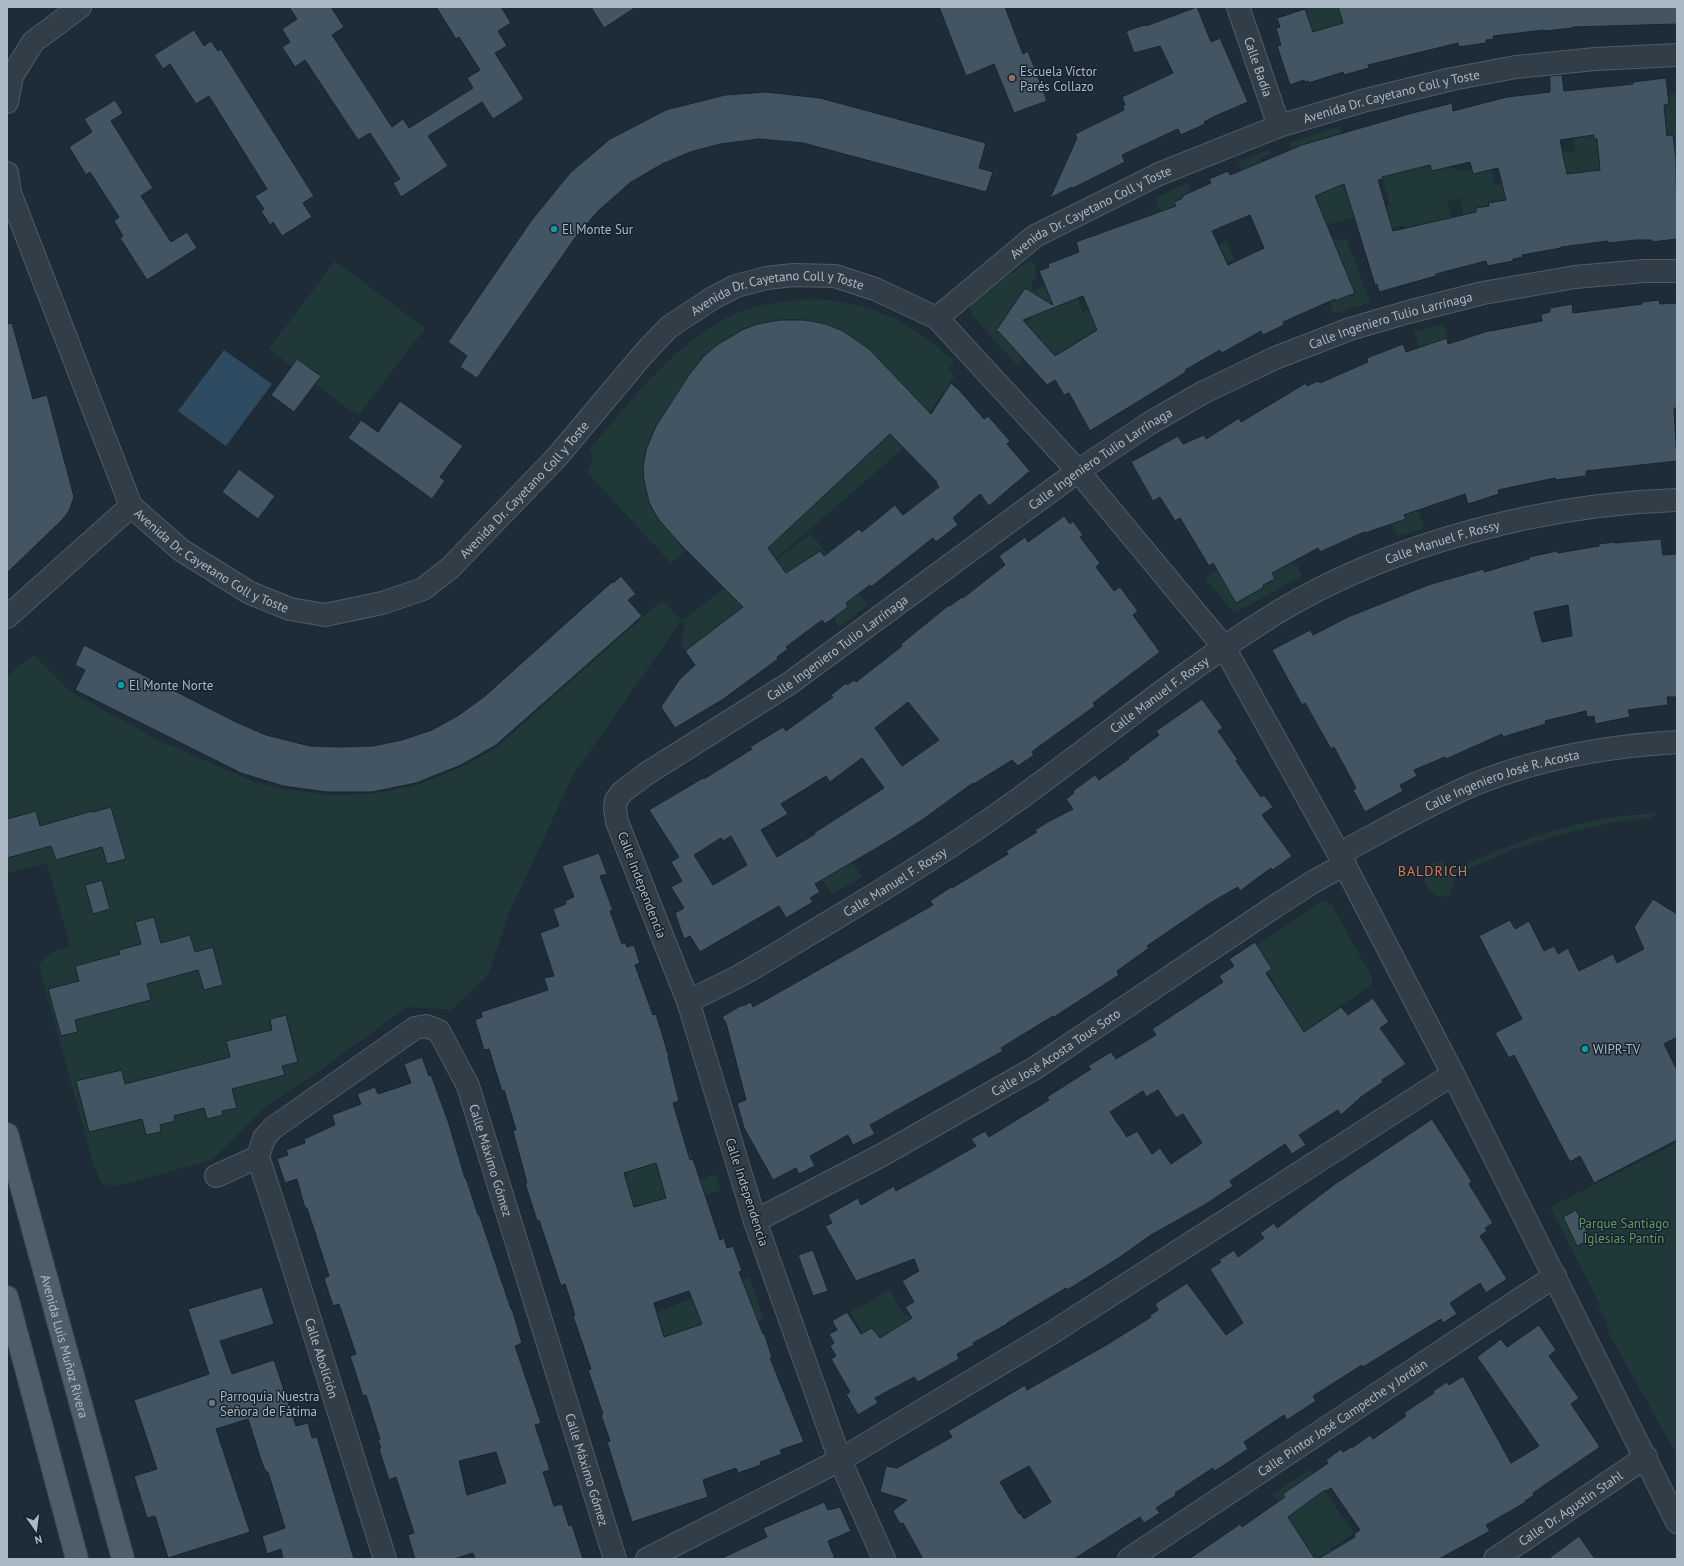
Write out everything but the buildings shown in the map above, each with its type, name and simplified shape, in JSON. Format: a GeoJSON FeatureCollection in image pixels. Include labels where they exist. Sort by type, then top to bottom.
{"type":"FeatureCollection","features":[{"type":"Feature","properties":{"kind":"main road","name":"Avenida Luis Muñoz Rivera"},"geometry":{"type":"LineString","coordinates":[[7,1134],[122,1559]]}},
{"type":"Feature","properties":{"kind":"main road"},"geometry":{"type":"LineString","coordinates":[[7,1297],[77,1559]]}},
{"type":"Feature","properties":{"kind":"street"},"geometry":{"type":"LineString","coordinates":[[7,102],[12,76],[32,42],[80,7]]}},
{"type":"Feature","properties":{"kind":"street","name":"Calle Badía"},"geometry":{"type":"LineString","coordinates":[[1238,7],[1279,126]]}},
{"type":"Feature","properties":{"kind":"street","name":"Avenida Dr. Cayetano Coll y Toste"},"geometry":{"type":"LineString","coordinates":[[7,617],[132,506],[181,550],[250,593],[290,609],[325,615],[382,603],[423,589],[450,568],[556,458],[646,351],[669,327],[713,298],[736,286],[766,278],[794,275],[835,276],[875,289],[937,318],[1034,236],[1159,174],[1279,126],[1374,98],[1452,79],[1516,67],[1595,59],[1677,55]]}},
{"type":"Feature","properties":{"kind":"street"},"geometry":{"type":"LineString","coordinates":[[7,173],[10,193],[132,506]]}},
{"type":"Feature","properties":{"kind":"street","name":"Calle Ingeniero Tulio Larrínaga"},"geometry":{"type":"LineString","coordinates":[[618,822],[615,808],[616,800],[622,792],[631,785],[652,770],[790,683],[1078,471],[1150,423],[1202,393],[1275,358],[1350,329],[1415,310],[1491,292],[1575,277],[1644,271],[1677,271]]}},
{"type":"Feature","properties":{"kind":"street"},"geometry":{"type":"LineString","coordinates":[[937,318],[1078,471],[1224,647],[1342,859],[1453,1074],[1646,1457],[1677,1522]]}},
{"type":"Feature","properties":{"kind":"street","name":"Calle Manuel F. Rossy"},"geometry":{"type":"LineString","coordinates":[[688,1001],[740,975],[912,872],[1009,806],[1224,647],[1280,611],[1346,575],[1413,550],[1463,534],[1546,514],[1610,504],[1677,500]]}},
{"type":"Feature","properties":{"kind":"street","name":"Calle Ingeniero José R. Acosta"},"geometry":{"type":"LineString","coordinates":[[1342,859],[1447,798],[1474,784],[1504,773],[1538,763],[1606,749],[1642,744],[1677,742]]}},
{"type":"Feature","properties":{"kind":"street","name":"Calle Independencia"},"geometry":{"type":"LineString","coordinates":[[618,822],[688,1001],[756,1221],[840,1460],[884,1559]]}},
{"type":"Feature","properties":{"kind":"street","name":"Calle José Acosta Tous Soto"},"geometry":{"type":"LineString","coordinates":[[756,1221],[882,1155],[1035,1068],[1109,1020],[1313,882],[1342,859]]}},
{"type":"Feature","properties":{"kind":"street","name":"Calle Máximo Gómez"},"geometry":{"type":"LineString","coordinates":[[258,1158],[264,1138],[273,1128],[414,1028],[426,1026],[439,1031],[468,1086],[615,1559]]}},
{"type":"Feature","properties":{"kind":"street"},"geometry":{"type":"LineString","coordinates":[[647,1559],[840,1460],[1050,1334],[1453,1074]]}},
{"type":"Feature","properties":{"kind":"street"},"geometry":{"type":"LineString","coordinates":[[216,1176],[258,1158]]}},
{"type":"Feature","properties":{"kind":"street","name":"Calle Abolición"},"geometry":{"type":"LineString","coordinates":[[258,1158],[385,1559]]}},
{"type":"Feature","properties":{"kind":"street","name":"Calle Pintor José Campeche y Jordán"},"geometry":{"type":"LineString","coordinates":[[1129,1559],[1555,1276]]}},
{"type":"Feature","properties":{"kind":"street","name":"Calle Dr. Agustín Stahl"},"geometry":{"type":"LineString","coordinates":[[1495,1559],[1646,1457]]}},
{"type":"Feature","properties":{"kind":"green space"},"geometry":{"type":"Polygon","coordinates":[[[1312,7],[1338,7],[1347,22],[1320,30],[1332,72],[1319,54],[1305,9],[1312,7]]]}},
{"type":"Feature","properties":{"kind":"green space"},"geometry":{"type":"Polygon","coordinates":[[[1633,82],[1640,138],[1592,182],[1552,172],[1562,152],[1575,151],[1572,124],[1575,91],[1582,89],[1584,110],[1591,109],[1594,139],[1597,139],[1597,145],[1632,141],[1625,84],[1633,82]]]}},
{"type":"Feature","properties":{"kind":"green space"},"geometry":{"type":"Polygon","coordinates":[[[1669,95],[1677,95],[1677,164],[1673,135],[1663,137],[1662,125],[1666,125],[1664,105],[1669,104],[1669,95]]]}},
{"type":"Feature","properties":{"kind":"green space"},"geometry":{"type":"Polygon","coordinates":[[[1340,126],[1355,217],[1326,225],[1291,151],[1289,143],[1340,126]]]}},
{"type":"Feature","properties":{"kind":"green space"},"geometry":{"type":"Polygon","coordinates":[[[1426,148],[1432,171],[1450,167],[1459,171],[1472,171],[1473,174],[1491,169],[1495,185],[1508,183],[1521,204],[1488,203],[1489,206],[1476,208],[1478,219],[1465,222],[1460,198],[1447,202],[1451,218],[1429,255],[1420,224],[1406,228],[1404,225],[1382,230],[1386,207],[1390,205],[1381,174],[1426,148]]]}},
{"type":"Feature","properties":{"kind":"green space"},"geometry":{"type":"Polygon","coordinates":[[[1269,150],[1270,154],[1259,158],[1261,162],[1332,239],[1335,238],[1337,241],[1346,238],[1370,302],[1333,314],[1330,301],[1313,263],[1265,250],[1269,234],[1238,162],[1269,150]]]}},
{"type":"Feature","properties":{"kind":"green space"},"geometry":{"type":"Polygon","coordinates":[[[1187,183],[1191,192],[1182,195],[1183,198],[1174,203],[1195,248],[1218,245],[1226,241],[1235,259],[1189,281],[1155,198],[1187,183]]]}},
{"type":"Feature","properties":{"kind":"green space"},"geometry":{"type":"Polygon","coordinates":[[[335,261],[425,328],[358,416],[269,349],[335,261]]]}},
{"type":"Feature","properties":{"kind":"green space"},"geometry":{"type":"Polygon","coordinates":[[[1030,261],[1035,265],[1036,271],[1036,276],[1031,282],[1033,292],[1045,285],[1054,308],[1078,298],[1082,312],[1089,309],[1097,329],[1048,359],[1048,347],[1027,324],[1043,299],[1024,288],[997,329],[1023,355],[1018,366],[971,314],[970,306],[982,292],[1030,261]]]}},
{"type":"Feature","properties":{"kind":"green space"},"geometry":{"type":"Polygon","coordinates":[[[810,299],[831,300],[870,309],[906,325],[939,348],[954,362],[948,369],[955,376],[912,438],[901,450],[753,578],[758,604],[736,612],[685,651],[681,641],[685,625],[681,621],[572,777],[509,913],[488,975],[451,1010],[407,1007],[320,1070],[264,1108],[212,1160],[117,1186],[102,1184],[94,1166],[39,966],[48,955],[70,947],[47,863],[7,873],[7,676],[34,655],[71,692],[158,740],[254,782],[283,789],[327,795],[373,794],[417,785],[462,767],[497,747],[662,600],[682,621],[724,588],[686,550],[671,563],[587,472],[594,455],[589,450],[657,372],[696,338],[717,324],[738,313],[774,303],[810,299]]]}},
{"type":"Feature","properties":{"kind":"green space"},"geometry":{"type":"Polygon","coordinates":[[[1444,324],[1448,339],[1420,351],[1414,332],[1444,324]]]}},
{"type":"Feature","properties":{"kind":"green space"},"geometry":{"type":"Polygon","coordinates":[[[1418,510],[1424,528],[1397,536],[1392,524],[1405,519],[1404,515],[1418,510]]]}},
{"type":"Feature","properties":{"kind":"green space"},"geometry":{"type":"Polygon","coordinates":[[[811,534],[868,605],[839,627],[833,618],[848,607],[846,603],[853,598],[820,551],[804,561],[813,573],[796,586],[776,560],[811,534]]]}},
{"type":"Feature","properties":{"kind":"green space"},"geometry":{"type":"Polygon","coordinates":[[[1269,540],[1294,565],[1297,565],[1302,576],[1234,613],[1205,578],[1269,540]]]}},
{"type":"Feature","properties":{"kind":"green space"},"geometry":{"type":"Polygon","coordinates":[[[1653,813],[1655,814],[1652,818],[1609,823],[1551,837],[1512,850],[1457,874],[1447,897],[1433,893],[1429,889],[1424,878],[1428,867],[1434,863],[1443,862],[1448,872],[1498,850],[1548,833],[1598,820],[1653,813]]]}},
{"type":"Feature","properties":{"kind":"green space"},"geometry":{"type":"Polygon","coordinates":[[[852,861],[862,877],[832,894],[822,880],[852,861]]]}},
{"type":"Feature","properties":{"kind":"green space"},"geometry":{"type":"Polygon","coordinates":[[[1324,900],[1332,905],[1372,978],[1372,984],[1302,1033],[1254,947],[1324,900]]]}},
{"type":"Feature","properties":{"kind":"green space","name":"Parque Santiago Iglesias Pantín"},"geometry":{"type":"Polygon","coordinates":[[[1677,1143],[1677,1455],[1608,1332],[1607,1324],[1598,1305],[1600,1304],[1550,1207],[1677,1143]]]}},
{"type":"Feature","properties":{"kind":"green space"},"geometry":{"type":"Polygon","coordinates":[[[690,1153],[693,1159],[659,1169],[666,1199],[700,1180],[716,1174],[721,1190],[646,1214],[634,1207],[631,1198],[627,1199],[615,1176],[690,1153]]]}},
{"type":"Feature","properties":{"kind":"green space"},"geometry":{"type":"Polygon","coordinates":[[[749,1277],[764,1319],[692,1348],[665,1337],[657,1312],[749,1277]]]}},
{"type":"Feature","properties":{"kind":"green space"},"geometry":{"type":"Polygon","coordinates":[[[890,1290],[904,1316],[907,1314],[910,1320],[880,1338],[874,1330],[863,1333],[850,1312],[890,1290]]]}},
{"type":"Feature","properties":{"kind":"green space"},"geometry":{"type":"Polygon","coordinates":[[[1310,1469],[1354,1534],[1330,1549],[1336,1559],[1305,1559],[1293,1525],[1273,1494],[1310,1469]]]}},
{"type":"Feature","properties":{"kind":"water"},"geometry":{"type":"Polygon","coordinates":[[[224,350],[272,384],[226,446],[178,411],[224,350]]]}},
{"type":"Feature","properties":{"kind":"place","name":"Escuela Víctor Parés Collazo"},"geometry":{"type":"Point","coordinates":[1012,78]}},
{"type":"Feature","properties":{"kind":"place","name":"El Monte Sur"},"geometry":{"type":"Point","coordinates":[554,229]}},
{"type":"Feature","properties":{"kind":"place","name":"El Monte Norte"},"geometry":{"type":"Point","coordinates":[121,685]}},
{"type":"Feature","properties":{"kind":"place","name":"WIPR-TV"},"geometry":{"type":"Point","coordinates":[1585,1049]}},
{"type":"Feature","properties":{"kind":"place","name":"Parroquia Nuestra Señora de Fátima"},"geometry":{"type":"Point","coordinates":[212,1403]}},
{"type":"Feature","properties":{"kind":"district","name":"BALDRICH"},"geometry":{"type":"Point","coordinates":[1433,871]}}]}
